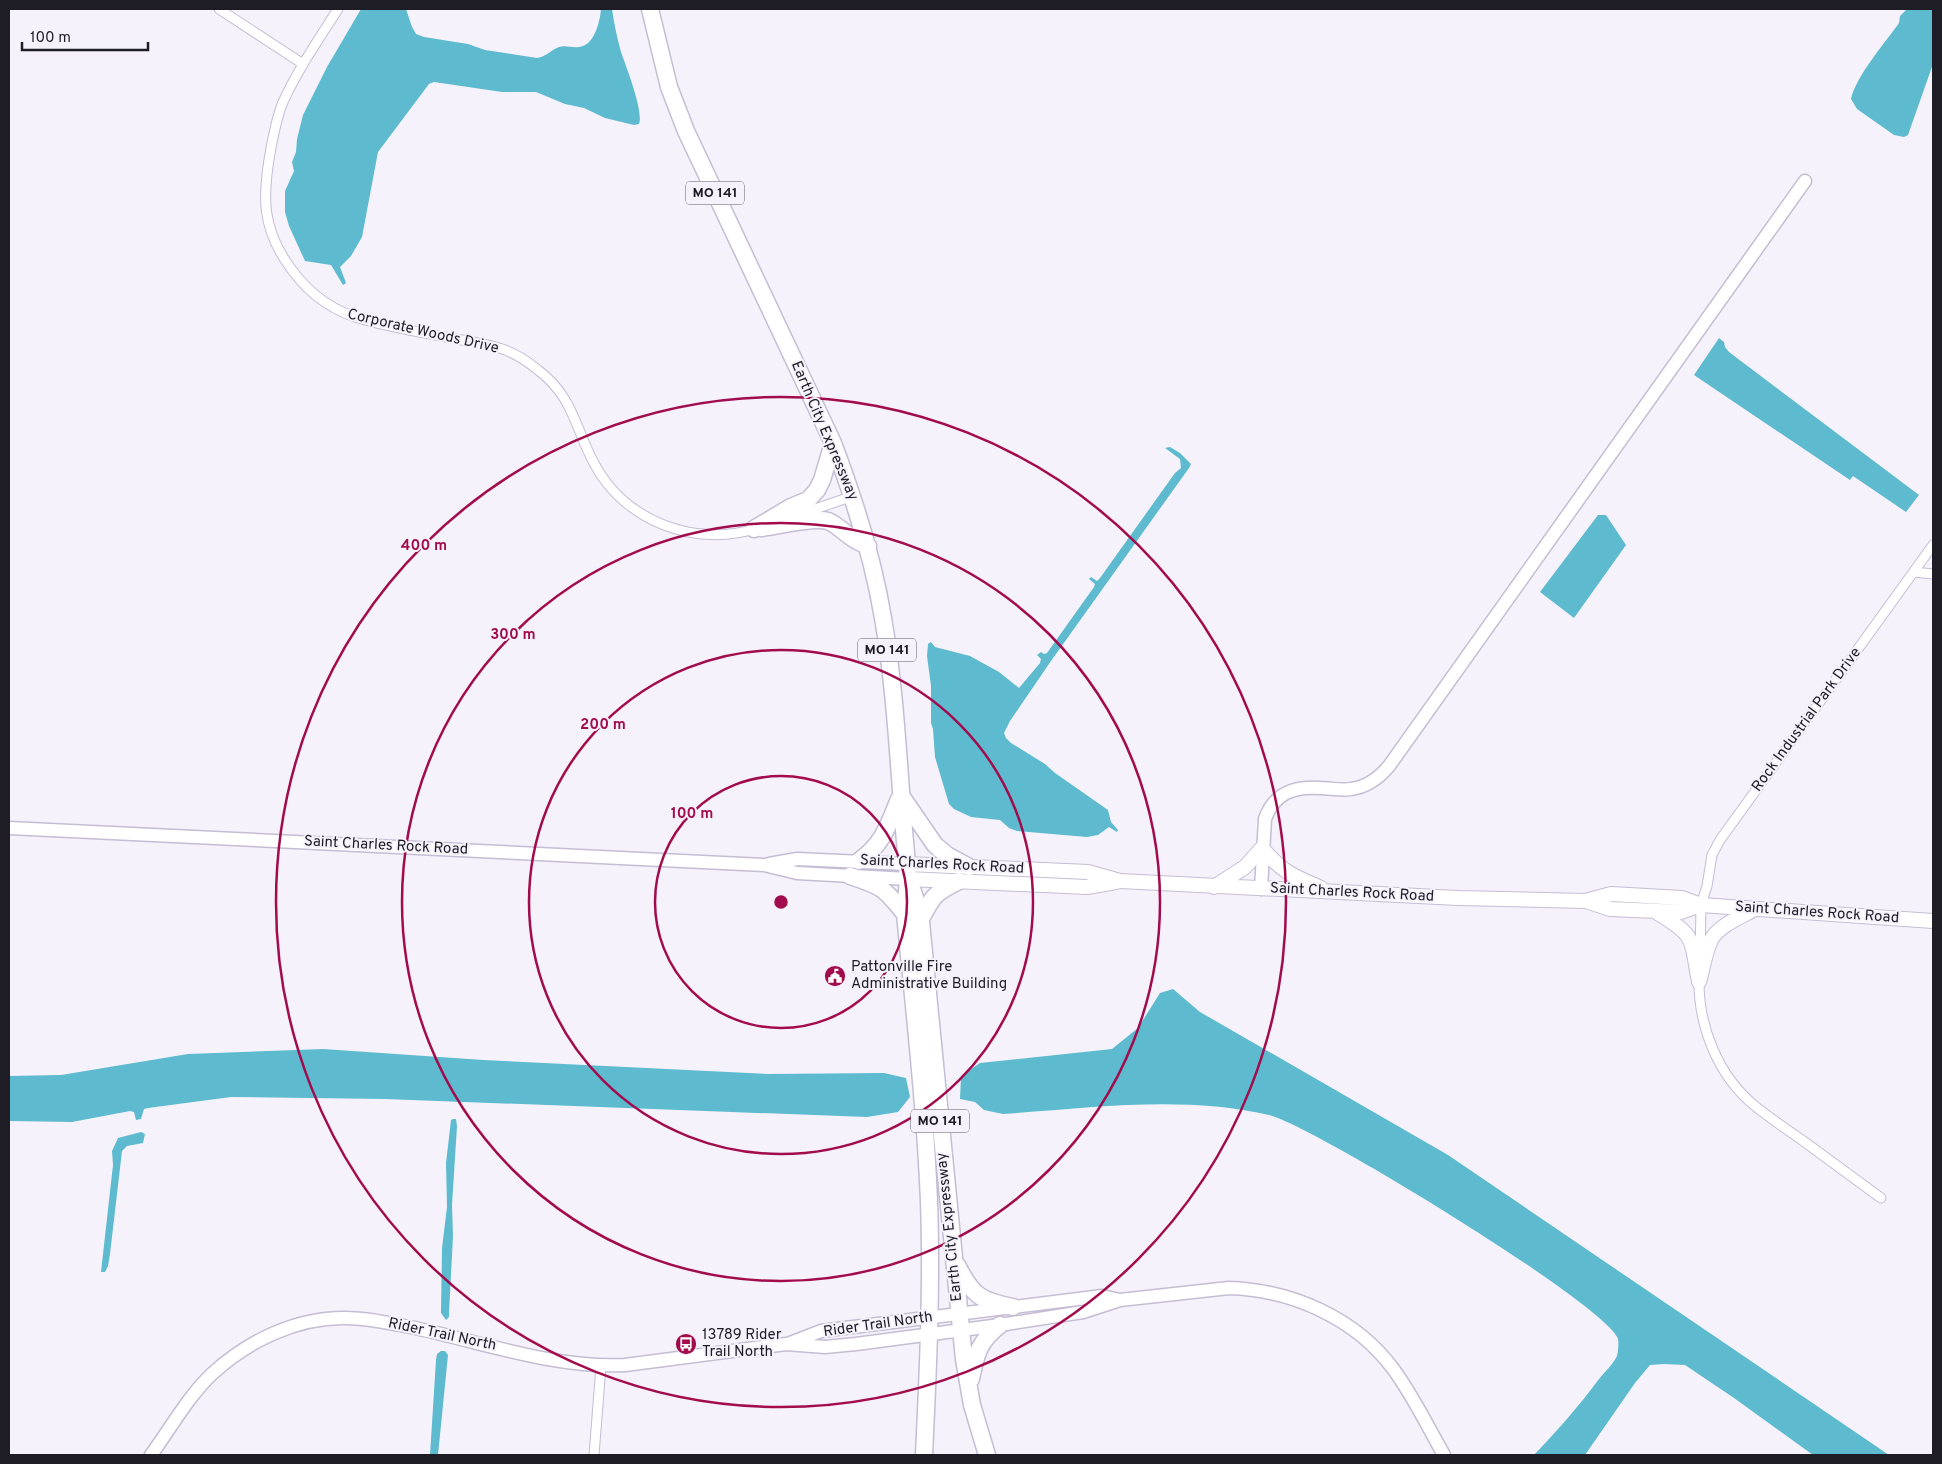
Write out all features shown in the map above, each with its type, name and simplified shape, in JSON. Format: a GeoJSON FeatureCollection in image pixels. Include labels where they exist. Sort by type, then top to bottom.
{"type":"FeatureCollection","features":[{"type":"Feature","properties":{"kind":"highway","name":"Earth City Expressway"},"geometry":{"type":"LineString","coordinates":[[650,9],[669,87],[686,131],[833,444],[853,496],[868,546],[886,643],[901,795],[908,871],[905,914],[926,1146],[929,1225],[929,1334],[924,1455]]}},
{"type":"Feature","properties":{"kind":"highway"},"geometry":{"type":"LineString","coordinates":[[754,529],[791,507],[808,500],[817,490],[822,480],[833,444]]}},
{"type":"Feature","properties":{"kind":"highway"},"geometry":{"type":"LineString","coordinates":[[754,529],[796,524],[811,520],[826,521],[839,527],[853,539],[868,546]]}},
{"type":"Feature","properties":{"kind":"highway"},"geometry":{"type":"LineString","coordinates":[[858,861],[877,846],[883,838],[901,795]]}},
{"type":"Feature","properties":{"kind":"highway"},"geometry":{"type":"LineString","coordinates":[[901,795],[935,845],[947,855],[969,867]]}},
{"type":"Feature","properties":{"kind":"highway","name":"Earth City Expressway"},"geometry":{"type":"LineString","coordinates":[[908,871],[920,912],[961,1330],[969,1389],[987,1455]]}},
{"type":"Feature","properties":{"kind":"highway"},"geometry":{"type":"LineString","coordinates":[[850,876],[881,887],[905,914]]}},
{"type":"Feature","properties":{"kind":"highway"},"geometry":{"type":"LineString","coordinates":[[920,921],[934,896],[944,888],[960,882]]}},
{"type":"Feature","properties":{"kind":"highway"},"geometry":{"type":"LineString","coordinates":[[953,1258],[977,1294],[986,1301],[1013,1307]]}},
{"type":"Feature","properties":{"kind":"highway"},"geometry":{"type":"LineString","coordinates":[[969,1389],[978,1349],[988,1335],[1000,1325]]}},
{"type":"Feature","properties":{"kind":"main road"},"geometry":{"type":"LineString","coordinates":[[1214,887],[1244,867],[1262,848],[1287,873],[1328,892]]}},
{"type":"Feature","properties":{"kind":"main road","name":"Saint Charles Rock Road"},"geometry":{"type":"LineString","coordinates":[[908,871],[969,867],[1088,872],[1120,881],[1328,892],[1585,901],[1610,909],[1654,911],[1681,912],[1701,905]]}},
{"type":"Feature","properties":{"kind":"main road","name":"Saint Charles Rock Road"},"geometry":{"type":"LineString","coordinates":[[908,871],[960,882],[1087,887],[1120,881]]}},
{"type":"Feature","properties":{"kind":"main road","name":"Saint Charles Rock Road"},"geometry":{"type":"LineString","coordinates":[[1585,901],[1611,894],[1682,898],[1701,905],[1933,921]]}},
{"type":"Feature","properties":{"kind":"main road"},"geometry":{"type":"LineString","coordinates":[[1699,982],[1710,941],[1726,925],[1756,909]]}},
{"type":"Feature","properties":{"kind":"main road"},"geometry":{"type":"LineString","coordinates":[[1654,911],[1681,928],[1692,941],[1699,982]]}},
{"type":"Feature","properties":{"kind":"street"},"geometry":{"type":"LineString","coordinates":[[219,9],[303,64]]}},
{"type":"Feature","properties":{"kind":"street","name":"Corporate Woods Drive"},"geometry":{"type":"LineString","coordinates":[[338,9],[303,64],[282,103],[275,126],[265,190],[265,206],[272,233],[283,258],[302,284],[325,304],[345,314],[382,325],[497,347],[539,370],[559,390],[574,414],[593,462],[602,477],[612,490],[633,508],[654,522],[677,530],[712,536],[754,529],[853,496]]}},
{"type":"Feature","properties":{"kind":"street"},"geometry":{"type":"LineString","coordinates":[[1261,889],[1265,819],[1275,800],[1299,788],[1350,790],[1382,775],[1805,181]]}},
{"type":"Feature","properties":{"kind":"street","name":"Rock Industrial Park Drive"},"geometry":{"type":"LineString","coordinates":[[1881,1198],[1755,1106],[1731,1081],[1709,1040],[1704,1016],[1699,982],[1701,905],[1707,886],[1712,855],[1720,840],[1933,545]]}},
{"type":"Feature","properties":{"kind":"street"},"geometry":{"type":"LineString","coordinates":[[1914,572],[1933,574]]}},
{"type":"Feature","properties":{"kind":"street","name":"Saint Charles Rock Road"},"geometry":{"type":"LineString","coordinates":[[9,828],[764,865],[797,873],[850,876],[908,871]]}},
{"type":"Feature","properties":{"kind":"street","name":"Saint Charles Rock Road"},"geometry":{"type":"LineString","coordinates":[[764,865],[797,859],[858,861],[908,871]]}},
{"type":"Feature","properties":{"kind":"street","name":"Rider Trail North"},"geometry":{"type":"LineString","coordinates":[[151,1455],[198,1389],[227,1361],[264,1337],[306,1322],[347,1318],[382,1322],[565,1362],[601,1366],[625,1365],[786,1344],[825,1347],[1000,1325],[1083,1312],[1120,1300],[1229,1288],[1246,1289],[1291,1298],[1321,1310],[1364,1337],[1393,1369],[1444,1455]]}},
{"type":"Feature","properties":{"kind":"street","name":"Rider Trail North"},"geometry":{"type":"LineString","coordinates":[[786,1344],[821,1331],[1102,1296],[1120,1300]]}},
{"type":"Feature","properties":{"kind":"street"},"geometry":{"type":"LineString","coordinates":[[594,1455],[601,1366]]}},
{"type":"Feature","properties":{"kind":"water"},"geometry":{"type":"Polygon","coordinates":[[[361,9],[406,9],[416,34],[424,37],[468,44],[485,50],[537,58],[559,47],[584,46],[595,32],[601,9],[612,9],[620,47],[637,100],[639,124],[634,125],[605,118],[584,108],[565,104],[536,92],[502,92],[434,82],[429,84],[378,152],[362,237],[351,256],[340,267],[346,283],[343,285],[331,265],[305,261],[289,226],[285,212],[285,191],[294,171],[292,162],[296,152],[303,115],[327,67],[361,9]]]}},
{"type":"Feature","properties":{"kind":"water"},"geometry":{"type":"Polygon","coordinates":[[[1907,9],[1933,9],[1933,64],[1908,135],[1904,137],[1894,135],[1857,109],[1851,99],[1865,70],[1899,23],[1900,16],[1907,9]]]}},
{"type":"Feature","properties":{"kind":"water"},"geometry":{"type":"Polygon","coordinates":[[[1719,338],[1724,342],[1729,352],[1919,495],[1906,512],[1853,476],[1850,480],[1694,375],[1719,338]]]}},
{"type":"Feature","properties":{"kind":"water"},"geometry":{"type":"Polygon","coordinates":[[[1170,447],[1180,453],[1191,464],[1189,468],[1051,661],[1010,721],[1004,733],[1011,743],[1045,764],[1108,810],[1111,822],[1118,830],[1117,832],[1109,827],[1098,835],[1087,837],[1017,831],[1009,828],[1000,820],[971,817],[954,809],[949,804],[935,757],[931,723],[928,644],[931,642],[935,647],[970,656],[999,672],[1019,688],[1040,663],[1041,659],[1037,655],[1041,652],[1047,653],[1094,587],[1095,584],[1089,579],[1091,577],[1097,581],[1100,578],[1175,473],[1181,468],[1180,459],[1165,448],[1170,447]]]}},
{"type":"Feature","properties":{"kind":"water"},"geometry":{"type":"Polygon","coordinates":[[[1598,515],[1606,515],[1626,545],[1574,618],[1540,592],[1598,515]]]}},
{"type":"Feature","properties":{"kind":"water"},"geometry":{"type":"Polygon","coordinates":[[[1173,989],[1200,1012],[1448,1155],[1889,1455],[1813,1455],[1685,1365],[1664,1364],[1650,1365],[1635,1383],[1585,1455],[1534,1455],[1568,1418],[1613,1362],[1617,1356],[1618,1339],[1602,1320],[1565,1291],[1456,1218],[1340,1150],[1296,1126],[1269,1115],[1236,1109],[1170,1104],[1103,1106],[1003,1114],[984,1110],[975,1102],[960,1099],[961,1076],[980,1063],[1112,1049],[1138,1028],[1160,993],[1173,989]]]}},
{"type":"Feature","properties":{"kind":"water"},"geometry":{"type":"Polygon","coordinates":[[[323,1049],[483,1060],[767,1074],[884,1073],[906,1078],[910,1097],[898,1112],[867,1117],[385,1099],[231,1097],[148,1108],[144,1109],[141,1119],[136,1120],[134,1112],[130,1111],[72,1122],[9,1121],[9,1076],[61,1075],[188,1054],[323,1049]]]}},
{"type":"Feature","properties":{"kind":"water"},"geometry":{"type":"Polygon","coordinates":[[[456,1119],[457,1126],[452,1205],[453,1236],[449,1317],[446,1320],[441,1313],[442,1248],[447,1207],[446,1163],[451,1120],[456,1119]]]}},
{"type":"Feature","properties":{"kind":"water"},"geometry":{"type":"Polygon","coordinates":[[[141,1132],[145,1134],[143,1143],[127,1146],[122,1151],[108,1266],[105,1272],[101,1272],[113,1165],[112,1151],[118,1138],[141,1132]]]}},
{"type":"Feature","properties":{"kind":"water"},"geometry":{"type":"Polygon","coordinates":[[[445,1351],[448,1355],[438,1455],[430,1455],[436,1360],[437,1354],[445,1351]]]}},
{"type":"Feature","properties":{"kind":"place","name":"Pattonville Fire Administrative Building"},"geometry":{"type":"Point","coordinates":[835,976]}},
{"type":"Feature","properties":{"kind":"place","name":"13789 Rider Trail North"},"geometry":{"type":"Point","coordinates":[686,1344]}}]}
